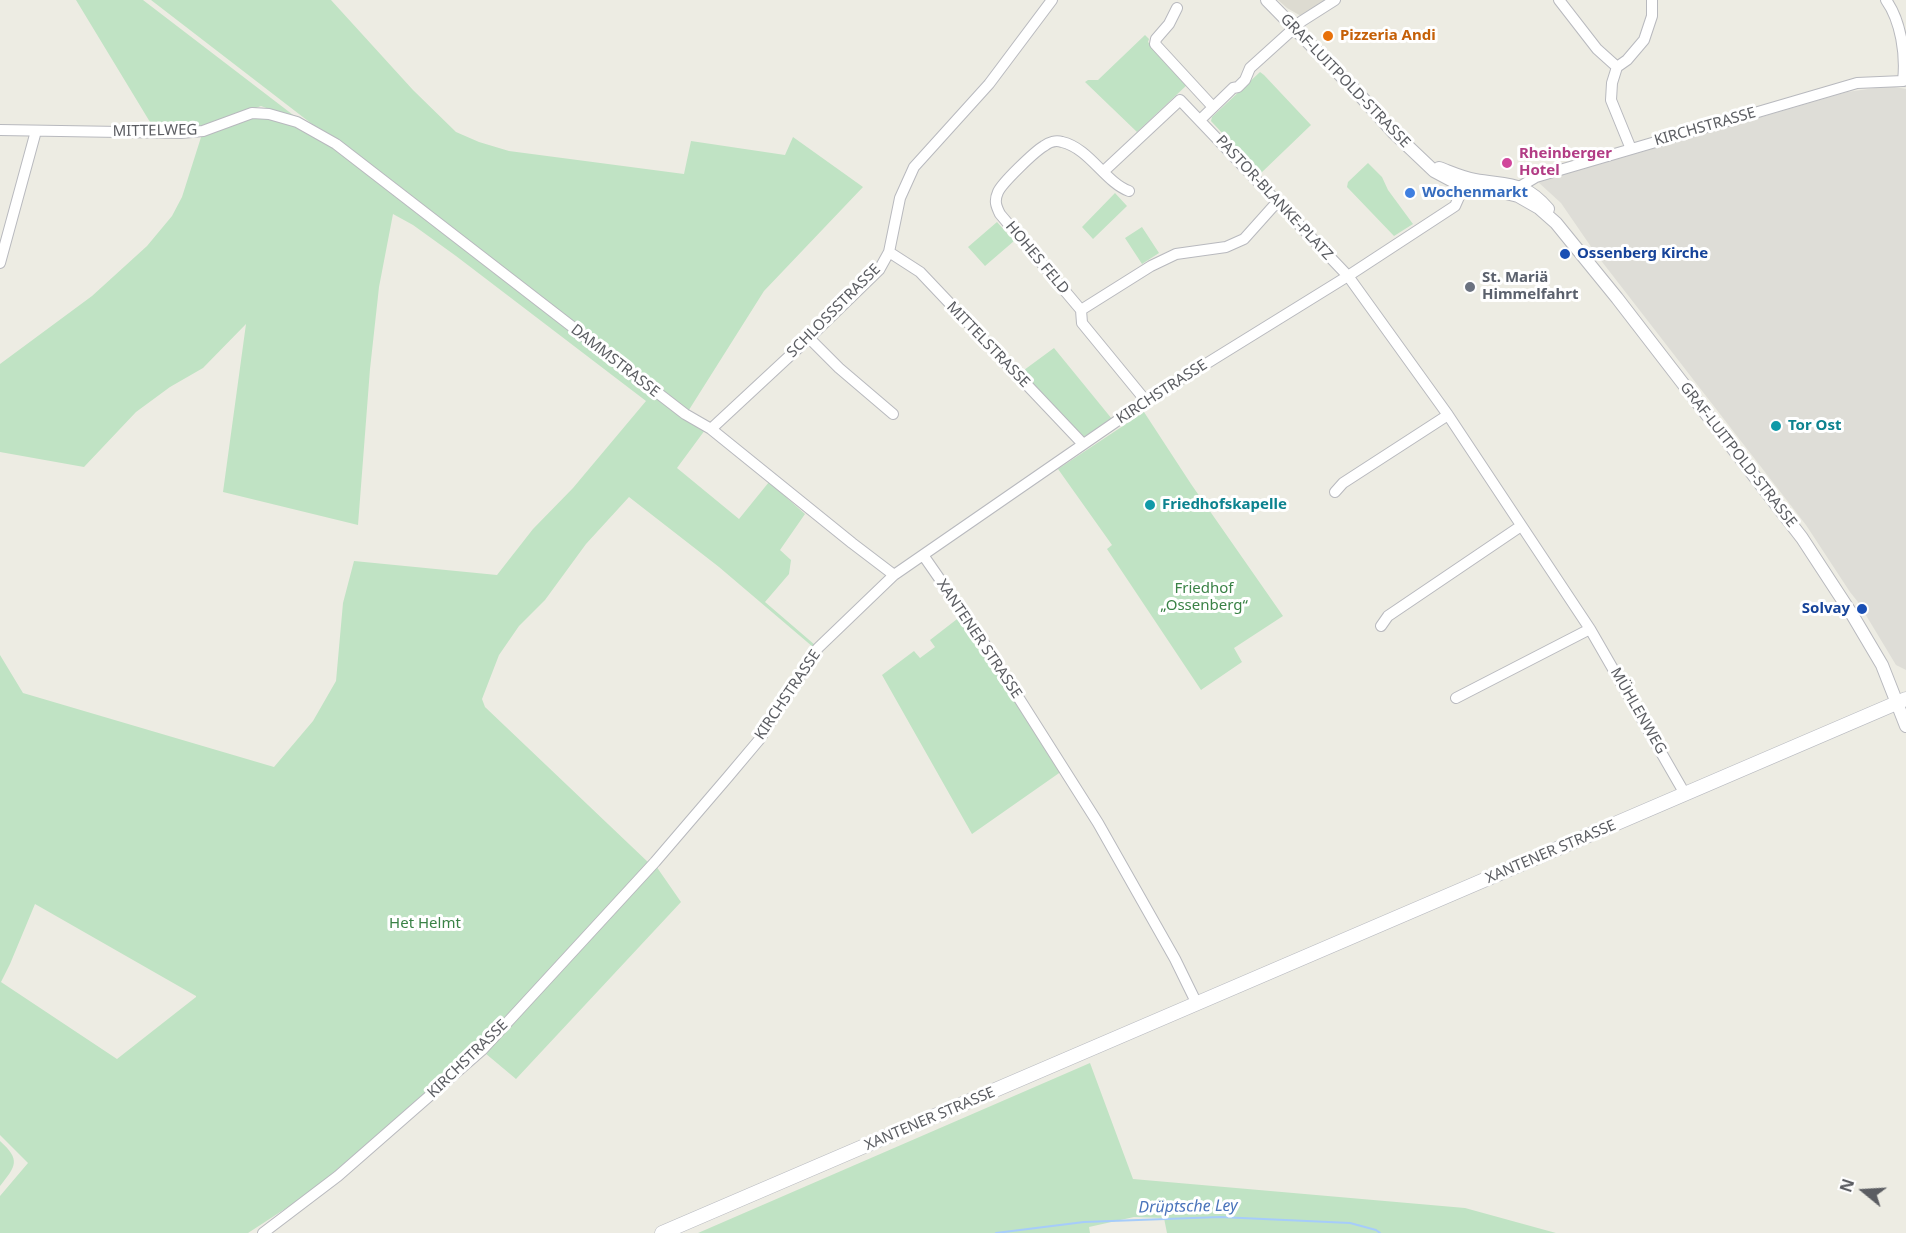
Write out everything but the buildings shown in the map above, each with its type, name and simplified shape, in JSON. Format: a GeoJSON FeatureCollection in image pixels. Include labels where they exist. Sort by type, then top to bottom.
{"type":"FeatureCollection","features":[{"type":"Feature","properties":{"kind":"main road","name":"XANTENER STRASSE"},"geometry":{"type":"LineString","coordinates":[[662,1233],[1902,701]]}},
{"type":"Feature","properties":{"kind":"street","name":"SCHLOSSSTRASSE"},"geometry":{"type":"LineString","coordinates":[[711,429],[879,270],[889,252],[900,198],[914,167],[989,84],[1052,0]]}},
{"type":"Feature","properties":{"kind":"street","name":"GRAF-LUITPOLD-STRASSE"},"geometry":{"type":"LineString","coordinates":[[1267,0],[1423,163],[1439,175],[1466,183],[1484,192],[1520,191],[1556,223],[1617,298],[1802,538],[1902,701],[1906,726]]}},
{"type":"Feature","properties":{"kind":"street"},"geometry":{"type":"LineString","coordinates":[[1200,120],[1233,88],[1238,87],[1245,80],[1250,68],[1302,21],[1335,0]]}},
{"type":"Feature","properties":{"kind":"street"},"geometry":{"type":"LineString","coordinates":[[1559,0],[1597,49],[1617,67]]}},
{"type":"Feature","properties":{"kind":"street"},"geometry":{"type":"LineString","coordinates":[[1631,149],[1611,100],[1612,83],[1617,67],[1627,60],[1644,40],[1652,16],[1652,0]]}},
{"type":"Feature","properties":{"kind":"street","name":"KIRCHSTRASSE"},"geometry":{"type":"LineString","coordinates":[[1520,191],[1536,177],[1857,83],[1903,81],[1905,67],[1902,43],[1892,9],[1886,0]]}},
{"type":"Feature","properties":{"kind":"street"},"geometry":{"type":"LineString","coordinates":[[1177,8],[1155,44],[1213,107]]}},
{"type":"Feature","properties":{"kind":"street","name":"PASTOR-BLANKE-PLATZ"},"geometry":{"type":"LineString","coordinates":[[1104,171],[1180,100],[1348,276]]}},
{"type":"Feature","properties":{"kind":"street","name":"MITTELWEG"},"geometry":{"type":"LineString","coordinates":[[0,130],[181,133],[203,131],[252,113],[269,114],[297,123],[336,144]]}},
{"type":"Feature","properties":{"kind":"street"},"geometry":{"type":"LineString","coordinates":[[0,263],[36,131]]}},
{"type":"Feature","properties":{"kind":"street","name":"HOHES FELD"},"geometry":{"type":"LineString","coordinates":[[1129,191],[1121,188],[1104,171],[1070,145],[1054,141],[1045,145],[1006,181],[998,191],[995,205],[1000,214],[1081,310],[1082,322],[1146,400]]}},
{"type":"Feature","properties":{"kind":"street","name":"DAMMSTRASSE"},"geometry":{"type":"LineString","coordinates":[[336,144],[685,414],[711,429],[894,575]]}},
{"type":"Feature","properties":{"kind":"street","name":"KIRCHSTRASSE"},"geometry":{"type":"LineString","coordinates":[[263,1233],[338,1176],[482,1050],[655,862],[759,740],[818,648],[894,575],[1146,400],[1348,276],[1455,206],[1466,183]]}},
{"type":"Feature","properties":{"kind":"street"},"geometry":{"type":"LineString","coordinates":[[1081,310],[1151,266],[1176,254],[1227,247],[1244,239],[1278,201]]}},
{"type":"Feature","properties":{"kind":"street","name":"MITTELSTRASSE"},"geometry":{"type":"LineString","coordinates":[[889,252],[920,272],[1083,444]]}},
{"type":"Feature","properties":{"kind":"street","name":"MÜHLENWEG"},"geometry":{"type":"LineString","coordinates":[[1348,276],[1448,415],[1590,629],[1685,794]]}},
{"type":"Feature","properties":{"kind":"street"},"geometry":{"type":"LineString","coordinates":[[809,338],[839,368],[893,414]]}},
{"type":"Feature","properties":{"kind":"street"},"geometry":{"type":"LineString","coordinates":[[1335,492],[1343,483],[1448,415]]}},
{"type":"Feature","properties":{"kind":"street"},"geometry":{"type":"LineString","coordinates":[[1381,626],[1388,616],[1521,526]]}},
{"type":"Feature","properties":{"kind":"street","name":"XANTENER STRASSE"},"geometry":{"type":"LineString","coordinates":[[923,555],[982,640],[1098,823],[1175,959],[1197,1004]]}},
{"type":"Feature","properties":{"kind":"street"},"geometry":{"type":"LineString","coordinates":[[1456,698],[1590,629]]}},
{"type":"Feature","properties":{"kind":"shaded area"},"geometry":{"type":"Polygon","coordinates":[[[1278,0],[1326,0],[1301,16],[1278,0]]]}},
{"type":"Feature","properties":{"kind":"shaded area"},"geometry":{"type":"Polygon","coordinates":[[[1889,86],[1906,89],[1906,670],[1896,665],[1858,602],[1806,525],[1596,254],[1561,203],[1538,182],[1847,92],[1889,86]]]}},
{"type":"Feature","properties":{"kind":"green space"},"geometry":{"type":"Polygon","coordinates":[[[76,0],[143,0],[301,121],[261,106],[207,127],[189,129],[153,127],[76,0]]]}},
{"type":"Feature","properties":{"kind":"green space"},"geometry":{"type":"Polygon","coordinates":[[[151,0],[331,0],[413,90],[456,132],[509,151],[684,174],[691,141],[785,155],[793,137],[863,187],[764,291],[687,413],[151,0]]]}},
{"type":"Feature","properties":{"kind":"green space"},"geometry":{"type":"Polygon","coordinates":[[[1145,35],[1149,39],[1148,42],[1188,84],[1137,132],[1085,82],[1098,80],[1145,35]]]}},
{"type":"Feature","properties":{"kind":"green space"},"geometry":{"type":"Polygon","coordinates":[[[1260,72],[1311,125],[1260,174],[1211,121],[1212,117],[1260,72]]]}},
{"type":"Feature","properties":{"kind":"green space","name":"Het Helmt"},"geometry":{"type":"Polygon","coordinates":[[[269,114],[336,144],[705,430],[677,468],[739,519],[769,482],[805,514],[780,550],[791,560],[789,574],[765,602],[815,645],[813,647],[719,567],[629,497],[586,544],[545,600],[519,626],[499,655],[482,699],[485,707],[650,864],[612,917],[656,866],[681,902],[516,1079],[479,1048],[337,1175],[248,1233],[0,1233],[0,1196],[28,1163],[0,1135],[0,655],[23,693],[274,767],[313,721],[336,681],[343,603],[354,561],[497,575],[533,529],[573,488],[646,401],[456,256],[413,225],[393,214],[379,287],[358,525],[223,492],[246,324],[203,368],[170,387],[136,412],[84,467],[0,452],[0,364],[92,296],[147,246],[172,216],[182,197],[203,131],[269,114]],[[35,904],[1,982],[117,1059],[196,996],[35,904]]]}},
{"type":"Feature","properties":{"kind":"green space"},"geometry":{"type":"Polygon","coordinates":[[[1368,163],[1382,177],[1388,190],[1413,224],[1394,236],[1347,187],[1348,182],[1368,163]]]}},
{"type":"Feature","properties":{"kind":"green space"},"geometry":{"type":"Polygon","coordinates":[[[1115,193],[1127,206],[1093,239],[1082,227],[1115,193]]]}},
{"type":"Feature","properties":{"kind":"green space"},"geometry":{"type":"Polygon","coordinates":[[[997,222],[1014,241],[985,266],[968,247],[997,222]]]}},
{"type":"Feature","properties":{"kind":"green space"},"geometry":{"type":"Polygon","coordinates":[[[1142,227],[1159,253],[1142,264],[1125,238],[1142,227]]]}},
{"type":"Feature","properties":{"kind":"green space"},"geometry":{"type":"Polygon","coordinates":[[[1054,348],[1112,419],[1082,438],[1020,373],[1054,348]]]}},
{"type":"Feature","properties":{"kind":"green space","name":"Friedhof „Ossenberg“"},"geometry":{"type":"Polygon","coordinates":[[[1144,412],[1283,616],[1234,648],[1242,662],[1201,690],[1107,549],[1112,545],[1058,469],[1144,412]]]}},
{"type":"Feature","properties":{"kind":"green space"},"geometry":{"type":"Polygon","coordinates":[[[961,616],[1062,771],[972,834],[882,675],[914,651],[920,658],[935,647],[930,640],[961,616]]]}},
{"type":"Feature","properties":{"kind":"green space"},"geometry":{"type":"Polygon","coordinates":[[[1090,1063],[1133,1179],[1465,1208],[1556,1233],[1167,1233],[1164,1218],[1134,1217],[1089,1227],[1090,1233],[698,1233],[1090,1063]]]}},
{"type":"Feature","properties":{"kind":"green space"},"geometry":{"type":"Polygon","coordinates":[[[0,1141],[11,1153],[14,1163],[0,1186],[0,1141]]]}},
{"type":"Feature","properties":{"kind":"waterway","name":"Drüptsche Ley"},"geometry":{"type":"LineString","coordinates":[[996,1233],[1084,1222],[1220,1217],[1350,1223],[1380,1233]]}},
{"type":"Feature","properties":{"kind":"place","name":"Pizzeria Andi"},"geometry":{"type":"Point","coordinates":[1328,36]}},
{"type":"Feature","properties":{"kind":"place","name":"Rheinberger Hotel"},"geometry":{"type":"Point","coordinates":[1507,163]}},
{"type":"Feature","properties":{"kind":"place","name":"Wochenmarkt"},"geometry":{"type":"Point","coordinates":[1410,193]}},
{"type":"Feature","properties":{"kind":"place","name":"Ossenberg Kirche"},"geometry":{"type":"Point","coordinates":[1565,254]}},
{"type":"Feature","properties":{"kind":"place","name":"St. Mariä Himmelfahrt"},"geometry":{"type":"Point","coordinates":[1470,287]}},
{"type":"Feature","properties":{"kind":"place","name":"Tor Ost"},"geometry":{"type":"Point","coordinates":[1776,426]}},
{"type":"Feature","properties":{"kind":"place","name":"Friedhofskapelle"},"geometry":{"type":"Point","coordinates":[1150,505]}},
{"type":"Feature","properties":{"kind":"place","name":"Solvay"},"geometry":{"type":"Point","coordinates":[1862,609]}}]}
